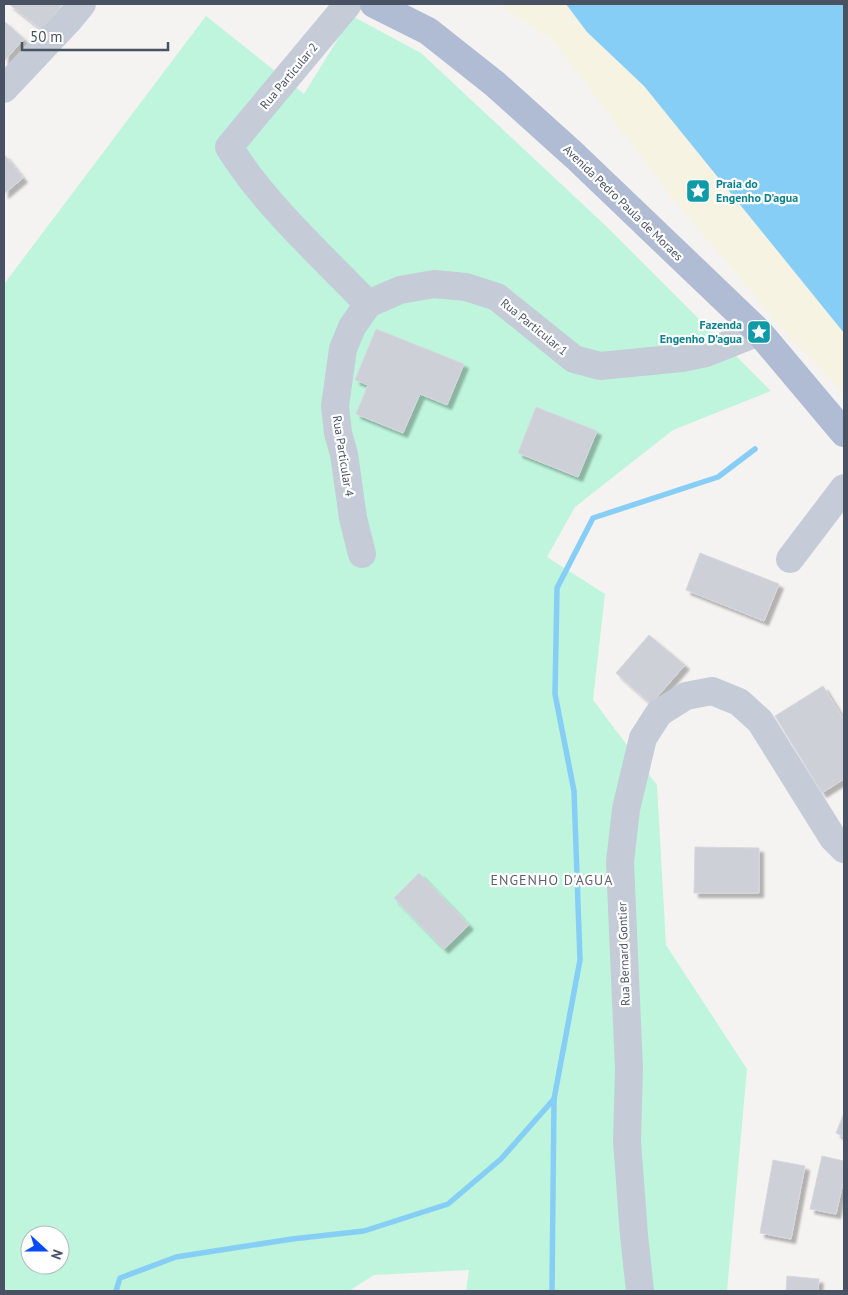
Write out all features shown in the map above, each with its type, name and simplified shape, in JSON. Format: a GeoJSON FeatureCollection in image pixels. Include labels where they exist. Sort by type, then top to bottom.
{"type":"FeatureCollection","features":[{"type":"Feature","properties":{"kind":"main road","name":"Avenida Pedro Paula de Moraes"},"geometry":{"type":"LineString","coordinates":[[374,4],[428,31],[495,84],[575,156],[759,332],[844,433]]}},
{"type":"Feature","properties":{"kind":"street"},"geometry":{"type":"LineString","coordinates":[[4,89],[68,22],[82,4]]}},
{"type":"Feature","properties":{"kind":"street","name":"Rua Particular 2"},"geometry":{"type":"LineString","coordinates":[[348,4],[229,148],[244,172],[275,207],[368,304]]}},
{"type":"Feature","properties":{"kind":"street","name":"Rua Particular 1"},"geometry":{"type":"LineString","coordinates":[[368,304],[400,290],[434,284],[466,287],[497,297],[574,359],[600,366],[682,358],[706,353],[759,332]]}},
{"type":"Feature","properties":{"kind":"street","name":"Rua Particular 4"},"geometry":{"type":"LineString","coordinates":[[362,554],[353,518],[335,406],[343,349],[352,327],[368,304]]}},
{"type":"Feature","properties":{"kind":"street"},"geometry":{"type":"LineString","coordinates":[[790,559],[844,488]]}},
{"type":"Feature","properties":{"kind":"street","name":"Rua Bernard Gontier"},"geometry":{"type":"LineString","coordinates":[[640,1291],[627,1141],[629,1069],[620,862],[626,809],[643,738],[658,714],[686,696],[712,691],[739,702],[760,721],[833,838],[844,849]]}},
{"type":"Feature","properties":{"kind":"green space"},"geometry":{"type":"Polygon","coordinates":[[[206,16],[304,94],[352,16],[421,53],[606,226],[771,391],[673,430],[575,507],[547,557],[605,594],[593,700],[657,785],[666,945],[747,1069],[727,1291],[466,1291],[469,1270],[374,1275],[349,1291],[4,1291],[4,284],[206,16]]]}},
{"type":"Feature","properties":{"kind":"sand","name":"Praia do Engenho D'agua"},"geometry":{"type":"Polygon","coordinates":[[[497,4],[566,4],[587,32],[644,86],[844,333],[844,395],[782,329],[674,200],[553,41],[497,4]]]}},
{"type":"Feature","properties":{"kind":"water"},"geometry":{"type":"Polygon","coordinates":[[[566,4],[844,4],[844,333],[644,86],[587,32],[566,4]]]}},
{"type":"Feature","properties":{"kind":"building"},"geometry":{"type":"Polygon","coordinates":[[[9,4],[61,4],[62,5],[42,30],[9,4]]]}},
{"type":"Feature","properties":{"kind":"building"},"geometry":{"type":"Polygon","coordinates":[[[4,21],[24,39],[4,61],[4,21]]]}},
{"type":"Feature","properties":{"kind":"building"},"geometry":{"type":"Polygon","coordinates":[[[4,154],[23,178],[4,194],[4,154]]]}},
{"type":"Feature","properties":{"kind":"building"},"geometry":{"type":"Polygon","coordinates":[[[376,329],[464,364],[447,405],[420,394],[403,433],[356,414],[368,385],[355,380],[376,329]]]}},
{"type":"Feature","properties":{"kind":"building"},"geometry":{"type":"Polygon","coordinates":[[[536,407],[597,431],[578,477],[518,453],[536,407]]]}},
{"type":"Feature","properties":{"kind":"building"},"geometry":{"type":"Polygon","coordinates":[[[700,553],[779,584],[764,621],[686,590],[700,553]]]}},
{"type":"Feature","properties":{"kind":"building"},"geometry":{"type":"Polygon","coordinates":[[[649,635],[685,665],[651,704],[616,673],[649,635]]]}},
{"type":"Feature","properties":{"kind":"building"},"geometry":{"type":"Polygon","coordinates":[[[823,686],[844,720],[844,779],[822,793],[775,716],[823,686]]]}},
{"type":"Feature","properties":{"kind":"building"},"geometry":{"type":"Polygon","coordinates":[[[695,847],[759,848],[759,893],[694,893],[695,847]]]}},
{"type":"Feature","properties":{"kind":"building"},"geometry":{"type":"Polygon","coordinates":[[[419,873],[469,925],[444,949],[394,898],[419,873]]]}},
{"type":"Feature","properties":{"kind":"building"},"geometry":{"type":"Polygon","coordinates":[[[844,1113],[844,1137],[836,1133],[844,1113]]]}},
{"type":"Feature","properties":{"kind":"building"},"geometry":{"type":"Polygon","coordinates":[[[822,1156],[844,1161],[844,1178],[836,1214],[810,1209],[822,1156]]]}},
{"type":"Feature","properties":{"kind":"building"},"geometry":{"type":"Polygon","coordinates":[[[773,1160],[805,1166],[791,1239],[760,1233],[773,1160]]]}},
{"type":"Feature","properties":{"kind":"building"},"geometry":{"type":"Polygon","coordinates":[[[787,1276],[819,1279],[818,1291],[786,1291],[787,1276]]]}},
{"type":"Feature","properties":{"kind":"waterway"},"geometry":{"type":"LineString","coordinates":[[116,1291],[120,1278],[176,1257],[292,1239],[364,1231],[448,1204],[501,1159],[554,1099],[580,960],[574,791],[555,694],[557,588],[593,518],[718,477],[755,449]]}},
{"type":"Feature","properties":{"kind":"waterway"},"geometry":{"type":"LineString","coordinates":[[552,1291],[554,1099]]}},
{"type":"Feature","properties":{"kind":"place","name":"Praia do Engenho D'agua"},"geometry":{"type":"Point","coordinates":[698,191]}},
{"type":"Feature","properties":{"kind":"place","name":"Fazenda Engenho D'agua"},"geometry":{"type":"Point","coordinates":[759,332]}},
{"type":"Feature","properties":{"kind":"district","name":"ENGENHO D'AGUA"},"geometry":{"type":"Point","coordinates":[552,880]}}]}
